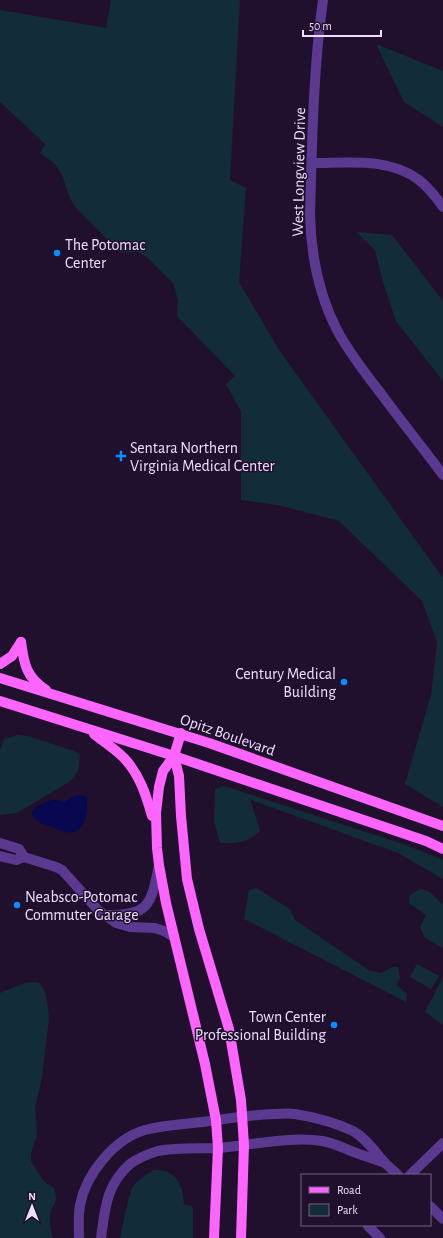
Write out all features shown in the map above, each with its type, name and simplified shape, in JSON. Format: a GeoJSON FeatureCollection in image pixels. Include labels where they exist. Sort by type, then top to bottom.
{"type":"FeatureCollection","features":[{"type":"Feature","properties":{"kind":"main road"},"geometry":{"type":"LineString","coordinates":[[0,664],[12,656],[21,642],[25,665],[31,676],[39,685],[57,696]]}},
{"type":"Feature","properties":{"kind":"main road","name":"Opitz Boulevard"},"geometry":{"type":"LineString","coordinates":[[0,678],[181,733],[443,826]]}},
{"type":"Feature","properties":{"kind":"main road"},"geometry":{"type":"LineString","coordinates":[[0,701],[174,756],[426,841],[443,849]]}},
{"type":"Feature","properties":{"kind":"main road"},"geometry":{"type":"LineString","coordinates":[[90,730],[123,757],[134,770],[144,788],[156,829]]}},
{"type":"Feature","properties":{"kind":"main road"},"geometry":{"type":"LineString","coordinates":[[181,733],[174,756],[163,771],[158,787],[156,801],[156,829],[159,865],[174,937],[205,1064],[216,1120],[218,1148],[214,1238]]}},
{"type":"Feature","properties":{"kind":"main road"},"geometry":{"type":"LineString","coordinates":[[174,756],[178,776],[187,879],[199,929],[229,1029],[241,1100],[244,1145],[241,1238]]}},
{"type":"Feature","properties":{"kind":"street","name":"West Longview Drive"},"geometry":{"type":"LineString","coordinates":[[323,0],[317,54],[310,215],[310,234],[319,280],[337,330],[364,370],[443,475]]}},
{"type":"Feature","properties":{"kind":"street"},"geometry":{"type":"LineString","coordinates":[[312,162],[374,163],[385,164],[398,168],[420,180],[443,207]]}},
{"type":"Feature","properties":{"kind":"street"},"geometry":{"type":"LineString","coordinates":[[0,844],[19,849],[24,857]]}},
{"type":"Feature","properties":{"kind":"street"},"geometry":{"type":"LineString","coordinates":[[0,856],[16,860],[24,857],[56,867],[62,870],[98,910],[121,925],[136,928],[155,928],[174,937]]}},
{"type":"Feature","properties":{"kind":"street"},"geometry":{"type":"LineString","coordinates":[[106,915],[130,914],[138,911],[146,905],[152,895],[159,865]]}},
{"type":"Feature","properties":{"kind":"street"},"geometry":{"type":"LineString","coordinates":[[79,1238],[80,1204],[84,1190],[88,1181],[102,1160],[129,1137],[144,1130],[162,1126],[242,1116],[294,1114],[333,1124],[354,1132],[375,1149],[385,1163],[397,1174]]}},
{"type":"Feature","properties":{"kind":"street"},"geometry":{"type":"LineString","coordinates":[[101,1238],[105,1206],[109,1192],[119,1176],[131,1164],[142,1157],[158,1151],[218,1148],[296,1140],[320,1140],[385,1163]]}},
{"type":"Feature","properties":{"kind":"street"},"geometry":{"type":"LineString","coordinates":[[411,1174],[443,1143]]}},
{"type":"Feature","properties":{"kind":"street"},"geometry":{"type":"LineString","coordinates":[[431,1207],[443,1219]]}},
{"type":"Feature","properties":{"kind":"street"},"geometry":{"type":"LineString","coordinates":[[368,1226],[368,1238]]}},
{"type":"Feature","properties":{"kind":"street"},"geometry":{"type":"LineString","coordinates":[[369,1226],[380,1238]]}},
{"type":"Feature","properties":{"kind":"green space"},"geometry":{"type":"Polygon","coordinates":[[[111,0],[240,0],[230,180],[246,188],[239,282],[279,350],[443,578],[443,807],[405,784],[431,695],[437,642],[422,601],[339,521],[278,505],[241,500],[241,411],[226,384],[235,376],[177,316],[178,300],[173,283],[147,257],[138,252],[121,253],[75,207],[57,167],[40,153],[45,144],[0,102],[0,10],[106,28],[111,0]]]}},
{"type":"Feature","properties":{"kind":"green space"},"geometry":{"type":"Polygon","coordinates":[[[376,44],[443,71],[443,127],[404,102],[376,44]]]}},
{"type":"Feature","properties":{"kind":"green space"},"geometry":{"type":"Polygon","coordinates":[[[356,232],[392,235],[443,301],[443,381],[396,321],[383,282],[375,250],[356,232]]]}},
{"type":"Feature","properties":{"kind":"green space"},"geometry":{"type":"Polygon","coordinates":[[[17,735],[28,736],[74,751],[80,755],[79,768],[75,776],[69,782],[17,813],[0,815],[0,750],[4,739],[17,735]]]}},
{"type":"Feature","properties":{"kind":"green space"},"geometry":{"type":"Polygon","coordinates":[[[224,786],[406,845],[441,859],[443,860],[443,879],[398,853],[251,800],[260,831],[246,841],[220,843],[214,821],[215,789],[224,786]]]}},
{"type":"Feature","properties":{"kind":"green space"},"geometry":{"type":"Polygon","coordinates":[[[256,888],[290,909],[295,920],[370,971],[382,973],[392,967],[398,967],[400,978],[397,985],[407,994],[406,1002],[244,919],[249,890],[256,888]]]}},
{"type":"Feature","properties":{"kind":"green space"},"geometry":{"type":"Polygon","coordinates":[[[421,889],[430,892],[442,904],[443,903],[443,948],[425,938],[420,927],[426,915],[409,903],[409,896],[421,889]]]}},
{"type":"Feature","properties":{"kind":"green space"},"geometry":{"type":"Polygon","coordinates":[[[417,964],[439,976],[431,989],[410,977],[417,964]]]}},
{"type":"Feature","properties":{"kind":"green space"},"geometry":{"type":"Polygon","coordinates":[[[443,977],[443,1025],[425,1012],[443,977]]]}},
{"type":"Feature","properties":{"kind":"green space"},"geometry":{"type":"Polygon","coordinates":[[[25,983],[40,983],[45,992],[49,1019],[42,1078],[35,1107],[37,1135],[31,1153],[31,1161],[42,1179],[54,1188],[56,1200],[50,1215],[50,1227],[53,1238],[0,1238],[0,993],[25,983]]]}},
{"type":"Feature","properties":{"kind":"green space"},"geometry":{"type":"Polygon","coordinates":[[[154,1170],[168,1172],[173,1175],[180,1185],[184,1204],[191,1206],[193,1209],[193,1238],[120,1238],[128,1203],[134,1185],[154,1170]]]}},
{"type":"Feature","properties":{"kind":"shaded area"},"geometry":{"type":"Polygon","coordinates":[[[81,795],[87,799],[87,811],[84,822],[77,830],[72,832],[62,831],[41,823],[32,815],[32,811],[46,802],[59,800],[65,802],[73,796],[81,795]]]}},
{"type":"Feature","properties":{"kind":"place","name":"The Potomac Center"},"geometry":{"type":"Point","coordinates":[57,253]}},
{"type":"Feature","properties":{"kind":"place","name":"Sentara Northern Virginia Medical Center"},"geometry":{"type":"Point","coordinates":[121,456]}},
{"type":"Feature","properties":{"kind":"place","name":"Century Medical Building"},"geometry":{"type":"Point","coordinates":[344,682]}},
{"type":"Feature","properties":{"kind":"place","name":"Neabsco-Potomac Commuter Garage"},"geometry":{"type":"Point","coordinates":[17,905]}},
{"type":"Feature","properties":{"kind":"place","name":"Town Center Professional Building"},"geometry":{"type":"Point","coordinates":[334,1025]}}]}
